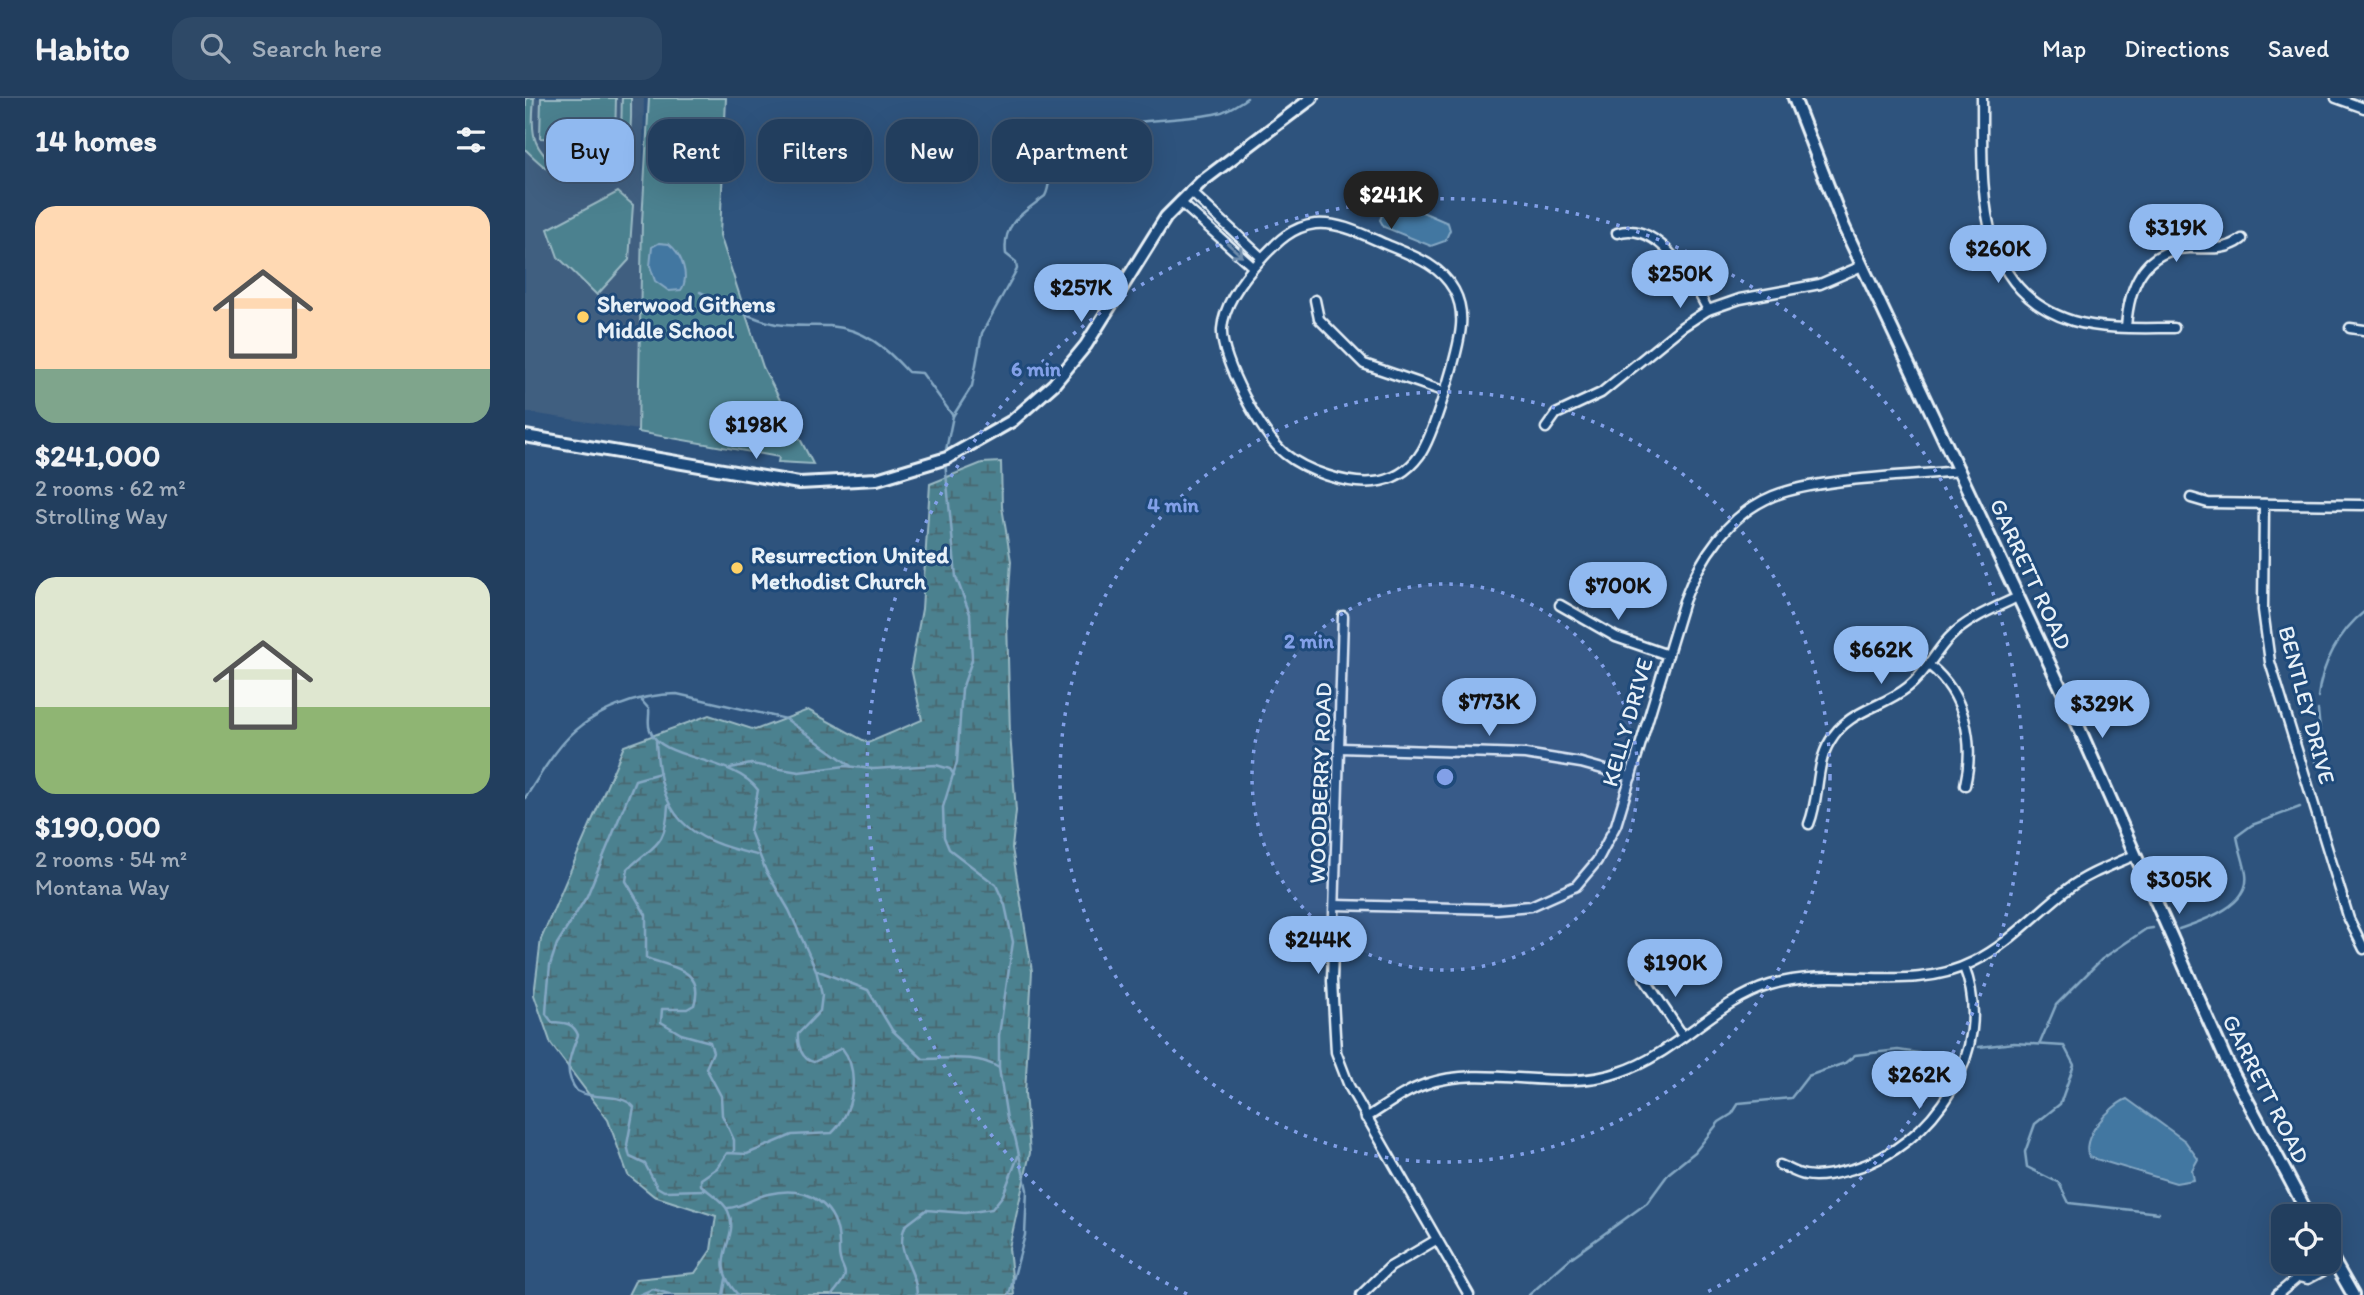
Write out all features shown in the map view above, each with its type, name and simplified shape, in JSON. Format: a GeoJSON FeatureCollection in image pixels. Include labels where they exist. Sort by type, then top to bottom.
{"type":"FeatureCollection","features":[{"type":"Feature","properties":{"kind":"street"},"geometry":{"type":"LineString","coordinates":[[525,436],[799,483],[860,482],[912,471],[974,445],[1024,412],[1075,360],[1160,226],[1190,191],[1312,98]]}},
{"type":"Feature","properties":{"kind":"street","name":"GARRETT ROAD"},"geometry":{"type":"LineString","coordinates":[[1794,98],[1815,156],[1862,266],[2018,597],[2246,1103],[2302,1204]]}},
{"type":"Feature","properties":{"kind":"street"},"geometry":{"type":"LineString","coordinates":[[1982,98],[1984,211],[1990,238],[2008,274],[2022,290],[2056,315],[2092,325],[2174,328]]}},
{"type":"Feature","properties":{"kind":"street"},"geometry":{"type":"LineString","coordinates":[[2336,98],[2364,107]]}},
{"type":"Feature","properties":{"kind":"street"},"geometry":{"type":"LineString","coordinates":[[1190,191],[1262,258]]}},
{"type":"Feature","properties":{"kind":"street"},"geometry":{"type":"LineString","coordinates":[[1180,202],[1253,267]]}},
{"type":"Feature","properties":{"kind":"street"},"geometry":{"type":"LineString","coordinates":[[1323,223],[1349,229],[1432,266],[1450,284],[1460,309],[1459,337],[1426,446],[1413,464],[1395,477],[1360,482],[1292,460],[1271,440],[1224,354],[1222,329],[1226,309],[1253,267],[1262,258],[1290,232],[1323,223]]}},
{"type":"Feature","properties":{"kind":"street"},"geometry":{"type":"LineString","coordinates":[[1217,234],[1226,225]]}},
{"type":"Feature","properties":{"kind":"street"},"geometry":{"type":"LineString","coordinates":[[1617,233],[1634,231],[1667,250],[1688,273],[1708,310]]}},
{"type":"Feature","properties":{"kind":"street"},"geometry":{"type":"LineString","coordinates":[[2126,327],[2130,291],[2146,267],[2159,255],[2175,249],[2226,248],[2242,239]]}},
{"type":"Feature","properties":{"kind":"street"},"geometry":{"type":"LineString","coordinates":[[1546,428],[1556,414],[1609,387],[1682,327],[1708,310],[1740,299],[1819,284],[1862,266]]}},
{"type":"Feature","properties":{"kind":"street"},"geometry":{"type":"LineString","coordinates":[[1315,300],[1319,319],[1364,364],[1443,391]]}},
{"type":"Feature","properties":{"kind":"street"},"geometry":{"type":"LineString","coordinates":[[2350,328],[2364,330]]}},
{"type":"Feature","properties":{"kind":"street","name":"KELLY DRIVE"},"geometry":{"type":"LineString","coordinates":[[1335,905],[1496,909],[1531,906],[1564,894],[1587,874],[1609,843],[1684,601],[1705,556],[1723,534],[1760,502],[1783,493],[1820,486],[1960,471]]}},
{"type":"Feature","properties":{"kind":"street"},"geometry":{"type":"LineString","coordinates":[[2191,498],[2209,503],[2364,505]]}},
{"type":"Feature","properties":{"kind":"street","name":"BENTLEY DRIVE"},"geometry":{"type":"LineString","coordinates":[[2264,504],[2263,610],[2270,662],[2349,919],[2364,948]]}},
{"type":"Feature","properties":{"kind":"street"},"geometry":{"type":"LineString","coordinates":[[1809,824],[1817,802],[1822,760],[1832,737],[1860,711],[1901,692],[1930,666],[1951,635],[1980,615],[2018,597]]}},
{"type":"Feature","properties":{"kind":"street"},"geometry":{"type":"LineString","coordinates":[[1560,605],[1616,637],[1668,655]]}},
{"type":"Feature","properties":{"kind":"street","name":"WOODBERRY ROAD"},"geometry":{"type":"LineString","coordinates":[[1343,616],[1332,981],[1335,1044],[1343,1074],[1366,1118],[1469,1295]]}},
{"type":"Feature","properties":{"kind":"street"},"geometry":{"type":"LineString","coordinates":[[1930,666],[1946,681],[1967,731],[1970,756],[1965,785]]}},
{"type":"Feature","properties":{"kind":"street"},"geometry":{"type":"LineString","coordinates":[[1340,747],[1525,754],[1562,759],[1631,777]]}},
{"type":"Feature","properties":{"kind":"street"},"geometry":{"type":"LineString","coordinates":[[1366,1118],[1416,1088],[1448,1079],[1584,1080],[1619,1073],[1644,1062],[1743,996],[1786,980],[1823,976],[1919,978],[1964,967],[1999,946],[2078,882],[2135,855]]}},
{"type":"Feature","properties":{"kind":"street"},"geometry":{"type":"LineString","coordinates":[[1780,1165],[1805,1175],[1834,1173],[1859,1167],[1898,1148],[1934,1116],[1953,1087],[1968,1044],[1972,1000],[1964,967]]}},
{"type":"Feature","properties":{"kind":"street"},"geometry":{"type":"LineString","coordinates":[[1644,978],[1683,1036]]}},
{"type":"Feature","properties":{"kind":"street"},"geometry":{"type":"LineString","coordinates":[[1361,1295],[1390,1268],[1436,1240]]}},
{"type":"Feature","properties":{"kind":"street"},"geometry":{"type":"LineString","coordinates":[[2277,1295],[2300,1274]]}},
{"type":"Feature","properties":{"kind":"street"},"geometry":{"type":"LineString","coordinates":[[2299,1277],[2308,1279],[2313,1274]]}},
{"type":"Feature","properties":{"kind":"street"},"geometry":{"type":"LineString","coordinates":[[2341,1274],[2353,1295]]}},
{"type":"Feature","properties":{"kind":"shaded area","name":"Sherwood Githens Middle School"},"geometry":{"type":"Polygon","coordinates":[[[525,98],[644,98],[638,430],[525,412],[525,98]]]}},
{"type":"Feature","properties":{"kind":"shaded area"},"geometry":{"type":"Polygon","coordinates":[[[1399,202],[1448,223],[1450,230],[1445,241],[1431,246],[1384,227],[1380,220],[1387,203],[1399,202]]]}},
{"type":"Feature","properties":{"kind":"shaded area"},"geometry":{"type":"Polygon","coordinates":[[[659,243],[669,244],[681,260],[685,279],[681,290],[669,291],[655,281],[650,266],[652,247],[659,243]]]}},
{"type":"Feature","properties":{"kind":"shaded area"},"geometry":{"type":"Polygon","coordinates":[[[2127,1099],[2185,1141],[2198,1159],[2192,1170],[2194,1180],[2176,1183],[2089,1157],[2089,1140],[2098,1123],[2127,1099]]]}},
{"type":"Feature","properties":{"kind":"green space"},"geometry":{"type":"Polygon","coordinates":[[[526,98],[534,98],[533,132],[536,142],[546,156],[546,168],[525,149],[526,98]]]}},
{"type":"Feature","properties":{"kind":"green space"},"geometry":{"type":"Polygon","coordinates":[[[541,98],[616,98],[616,119],[546,119],[546,138],[540,138],[541,98]]]}},
{"type":"Feature","properties":{"kind":"green space"},"geometry":{"type":"Polygon","coordinates":[[[622,98],[631,98],[631,119],[621,119],[622,98]]]}},
{"type":"Feature","properties":{"kind":"green space"},"geometry":{"type":"Polygon","coordinates":[[[649,98],[726,98],[725,119],[648,119],[648,182],[722,182],[720,235],[763,367],[813,464],[778,462],[779,457],[638,432],[642,222],[649,98]]]}},
{"type":"Feature","properties":{"kind":"green space"},"geometry":{"type":"Polygon","coordinates":[[[618,192],[633,205],[629,260],[597,295],[558,257],[548,229],[618,192]]]}},
{"type":"Feature","properties":{"kind":"green space"},"geometry":{"type":"Polygon","coordinates":[[[1001,462],[1002,507],[1011,561],[1007,620],[1010,733],[1016,811],[1012,848],[1032,971],[1025,1093],[1030,1153],[1009,1248],[1014,1295],[628,1295],[636,1279],[695,1273],[711,1250],[716,1216],[654,1196],[628,1175],[608,1120],[551,1044],[534,995],[541,939],[624,746],[709,715],[755,730],[808,710],[868,743],[922,720],[911,668],[922,609],[930,484],[982,463],[1001,462]]]}},
{"type":"Feature","properties":{"kind":"waterway"},"geometry":{"type":"LineString","coordinates":[[945,455],[953,416],[972,386],[982,333],[1017,269],[1016,262],[1006,254],[1007,234],[1016,220],[1045,196],[1057,155],[1073,141],[1091,132],[1133,122],[1218,113],[1247,98]]}},
{"type":"Feature","properties":{"kind":"waterway"},"geometry":{"type":"LineString","coordinates":[[700,292],[737,310],[776,324],[830,326],[854,331],[874,341],[908,372],[922,373],[953,416]]}},
{"type":"Feature","properties":{"kind":"waterway"},"geometry":{"type":"LineString","coordinates":[[945,462],[956,577],[970,614],[972,660],[962,689],[957,762],[943,807],[944,837],[949,849],[996,885],[1005,905],[1013,942],[999,1035],[999,1068],[1007,1119],[1015,1137],[1027,1190],[1025,1235],[1009,1295]]}},
{"type":"Feature","properties":{"kind":"waterway"},"geometry":{"type":"LineString","coordinates":[[2318,697],[2323,673],[2333,650],[2347,629],[2364,612]]}},
{"type":"Feature","properties":{"kind":"waterway"},"geometry":{"type":"LineString","coordinates":[[525,798],[555,754],[577,730],[617,706],[662,695],[677,694],[786,719],[851,766]]}},
{"type":"Feature","properties":{"kind":"waterway"},"geometry":{"type":"LineString","coordinates":[[642,701],[649,709],[649,728],[656,740],[682,754],[732,771],[747,779],[758,790],[750,831],[766,871],[789,910],[816,970],[822,995],[820,1011],[798,1034],[799,1047],[803,1055],[814,1062],[842,1048],[848,1058],[853,1080],[845,1115],[832,1133],[792,1135],[747,1154],[727,1153],[717,1168],[701,1179],[701,1185],[720,1200],[728,1211],[731,1231],[724,1270],[728,1282],[738,1295]]}},
{"type":"Feature","properties":{"kind":"waterway"},"geometry":{"type":"LineString","coordinates":[[2318,710],[2320,731]]}},
{"type":"Feature","properties":{"kind":"waterway"},"geometry":{"type":"LineString","coordinates":[[656,741],[663,789],[681,820],[694,832],[711,841],[757,855]]}},
{"type":"Feature","properties":{"kind":"waterway"},"geometry":{"type":"LineString","coordinates":[[2316,762],[2319,741]]}},
{"type":"Feature","properties":{"kind":"waterway"},"geometry":{"type":"LineString","coordinates":[[730,768],[751,764],[799,772],[845,766],[873,769],[936,765],[950,769],[954,775]]}},
{"type":"Feature","properties":{"kind":"waterway"},"geometry":{"type":"LineString","coordinates":[[660,773],[635,780],[587,896],[557,944],[550,965],[546,1014],[552,1022],[571,1025],[578,1035],[569,1063],[570,1077],[577,1091],[592,1096],[615,1098],[629,1102],[634,1107],[627,1145],[630,1157],[645,1164],[657,1187],[664,1191],[706,1190]]}},
{"type":"Feature","properties":{"kind":"waterway"},"geometry":{"type":"LineString","coordinates":[[668,805],[661,838],[628,869],[626,881],[646,915],[646,958],[683,971],[695,984],[694,1005],[687,1009],[662,1009],[661,1022],[681,1034],[710,1042],[713,1052],[706,1068],[721,1096],[722,1115],[734,1140],[734,1151]]}},
{"type":"Feature","properties":{"kind":"waterway"},"geometry":{"type":"LineString","coordinates":[[2179,929],[2223,911],[2241,895],[2246,874],[2237,836],[2252,825],[2300,807]]}},
{"type":"Feature","properties":{"kind":"waterway"},"geometry":{"type":"LineString","coordinates":[[2040,1043],[2056,1005],[2102,959],[2146,929],[2153,928]]}},
{"type":"Feature","properties":{"kind":"waterway"},"geometry":{"type":"LineString","coordinates":[[816,970],[868,990],[892,1030],[923,1059],[972,1059],[999,1068]]}},
{"type":"Feature","properties":{"kind":"waterway"},"geometry":{"type":"LineString","coordinates":[[1979,1047],[2014,1043],[2064,1046],[2074,1065],[2060,1104],[2035,1124],[2025,1152],[2027,1167],[2059,1183],[2069,1203],[2159,1213]]}},
{"type":"Feature","properties":{"kind":"waterway"},"geometry":{"type":"LineString","coordinates":[[1529,1295],[1572,1257],[1647,1203],[1669,1173],[1695,1152],[1719,1122],[1732,1114],[1739,1103],[1791,1098],[1808,1076],[1845,1063],[1855,1055],[1898,1050],[1944,1057]]}},
{"type":"Feature","properties":{"kind":"waterway"},"geometry":{"type":"LineString","coordinates":[[917,1295],[914,1277],[902,1245],[905,1226],[926,1210],[965,1213],[992,1209],[1003,1195],[1019,1154]]}},
{"type":"Feature","properties":{"kind":"waterway"},"geometry":{"type":"LineString","coordinates":[[728,1208],[763,1195],[783,1192],[796,1192],[819,1201],[828,1209],[834,1220],[838,1233],[839,1257],[845,1271],[832,1295]]}},
{"type":"Feature","properties":{"kind":"waterway"},"geometry":{"type":"LineString","coordinates":[[723,1295],[726,1279]]}},
{"type":"Feature","properties":{"kind":"waterway"},"geometry":{"type":"LineString","coordinates":[[639,1295],[653,1289],[672,1295]]}},
{"type":"Feature","properties":{"kind":"place","name":"Sherwood Githens Middle School"},"geometry":{"type":"Point","coordinates":[583,317]}},
{"type":"Feature","properties":{"kind":"place","name":"Resurrection United Methodist Church"},"geometry":{"type":"Point","coordinates":[737,568]}}]}
